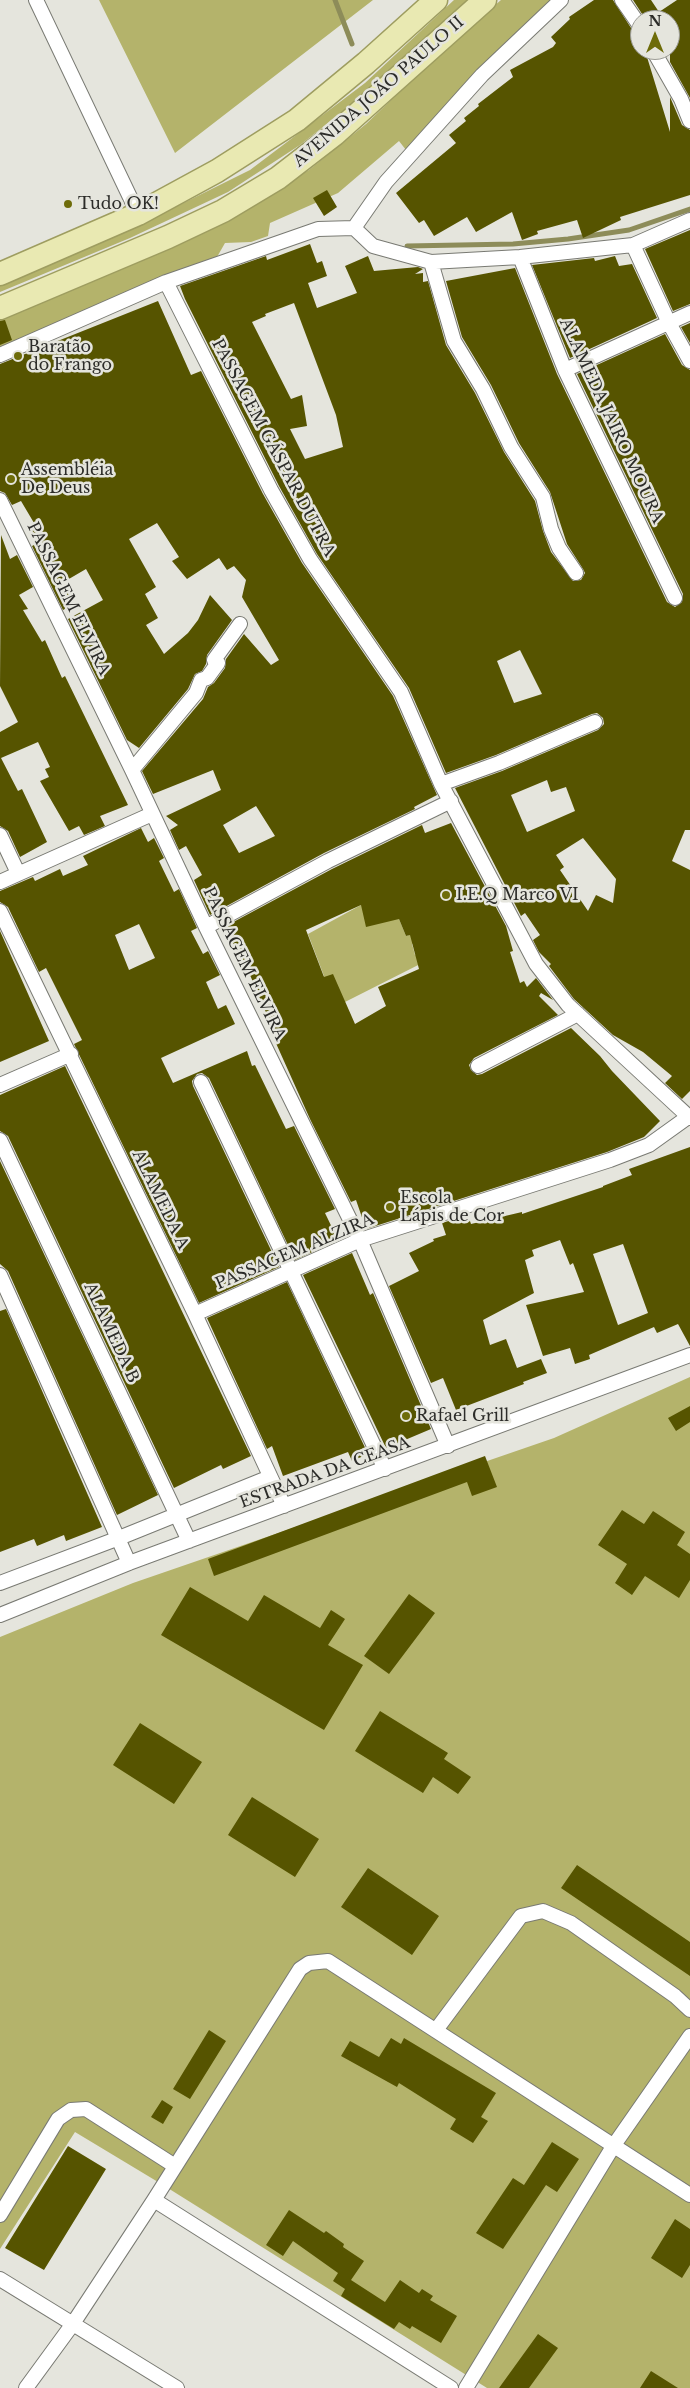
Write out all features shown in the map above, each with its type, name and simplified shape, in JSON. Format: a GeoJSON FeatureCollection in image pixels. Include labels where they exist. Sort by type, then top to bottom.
{"type":"FeatureCollection","features":[{"type":"Feature","properties":{"kind":"main road","name":"AVENIDA JOÃO PAULO II"},"geometry":{"type":"LineString","coordinates":[[0,274],[138,214],[218,171],[297,120],[436,0]]}},
{"type":"Feature","properties":{"kind":"main road","name":"AVENIDA JOÃO PAULO II"},"geometry":{"type":"LineString","coordinates":[[0,308],[168,237],[223,211],[278,178],[335,134],[485,0]]}},
{"type":"Feature","properties":{"kind":"street"},"geometry":{"type":"LineString","coordinates":[[36,0],[138,214]]}},
{"type":"Feature","properties":{"kind":"street"},"geometry":{"type":"LineString","coordinates":[[354,228],[386,182],[482,75],[561,0]]}},
{"type":"Feature","properties":{"kind":"street"},"geometry":{"type":"LineString","coordinates":[[622,0],[630,12]]}},
{"type":"Feature","properties":{"kind":"street"},"geometry":{"type":"LineString","coordinates":[[659,60],[681,99],[690,121]]}},
{"type":"Feature","properties":{"kind":"street"},"geometry":{"type":"LineString","coordinates":[[0,355],[166,282],[318,229],[354,228],[373,246],[431,262],[520,257],[633,245],[690,220]]}},
{"type":"Feature","properties":{"kind":"street"},"geometry":{"type":"LineString","coordinates":[[633,245],[669,323],[690,361]]}},
{"type":"Feature","properties":{"kind":"street","name":"ALAMEDA JAIRO MOURA"},"geometry":{"type":"LineString","coordinates":[[520,257],[565,370],[675,598]]}},
{"type":"Feature","properties":{"kind":"street"},"geometry":{"type":"LineString","coordinates":[[431,262],[454,341],[484,389],[510,447],[543,497],[551,529],[559,548],[576,572]]}},
{"type":"Feature","properties":{"kind":"street","name":"PASSAGEM GÁSPAR DUTRA"},"geometry":{"type":"LineString","coordinates":[[166,282],[271,490],[310,559],[401,692],[442,784],[536,964],[568,1005],[689,1118]]}},
{"type":"Feature","properties":{"kind":"street"},"geometry":{"type":"LineString","coordinates":[[565,370],[690,313]]}},
{"type":"Feature","properties":{"kind":"street","name":"PASSAGEM ELVIRA"},"geometry":{"type":"LineString","coordinates":[[0,500],[132,770],[206,927],[360,1240],[448,1446]]}},
{"type":"Feature","properties":{"kind":"street"},"geometry":{"type":"LineString","coordinates":[[132,770],[196,693],[201,680],[207,678],[218,663],[214,660],[240,624]]}},
{"type":"Feature","properties":{"kind":"street"},"geometry":{"type":"LineString","coordinates":[[442,784],[499,763],[595,722]]}},
{"type":"Feature","properties":{"kind":"street"},"geometry":{"type":"LineString","coordinates":[[206,927],[328,861],[451,801]]}},
{"type":"Feature","properties":{"kind":"street"},"geometry":{"type":"LineString","coordinates":[[0,882],[152,814]]}},
{"type":"Feature","properties":{"kind":"street"},"geometry":{"type":"LineString","coordinates":[[0,835],[18,873]]}},
{"type":"Feature","properties":{"kind":"street","name":"ALAMEDA A"},"geometry":{"type":"LineString","coordinates":[[0,911],[71,1054],[284,1506]]}},
{"type":"Feature","properties":{"kind":"street"},"geometry":{"type":"LineString","coordinates":[[478,1066],[578,1014]]}},
{"type":"Feature","properties":{"kind":"street"},"geometry":{"type":"LineString","coordinates":[[0,1085],[71,1054]]}},
{"type":"Feature","properties":{"kind":"street"},"geometry":{"type":"LineString","coordinates":[[201,1082],[385,1469]]}},
{"type":"Feature","properties":{"kind":"street","name":"PASSAGEM ALZIRA"},"geometry":{"type":"LineString","coordinates":[[195,1314],[360,1240],[610,1160],[649,1145],[689,1118]]}},
{"type":"Feature","properties":{"kind":"street","name":"ALAMEDA B"},"geometry":{"type":"LineString","coordinates":[[0,1140],[178,1514],[189,1541]]}},
{"type":"Feature","properties":{"kind":"street"},"geometry":{"type":"LineString","coordinates":[[0,1275],[129,1563]]}},
{"type":"Feature","properties":{"kind":"street","name":"ESTRADA DA CEASA"},"geometry":{"type":"LineString","coordinates":[[0,1615],[129,1563],[690,1355]]}},
{"type":"Feature","properties":{"kind":"street","name":"ESTRADA DA CEASA"},"geometry":{"type":"LineString","coordinates":[[0,1583],[119,1538],[270,1477]]}},
{"type":"Feature","properties":{"kind":"street"},"geometry":{"type":"LineString","coordinates":[[436,2030],[521,1916],[543,1911],[570,1924],[676,1996],[690,2010]]}},
{"type":"Feature","properties":{"kind":"street"},"geometry":{"type":"LineString","coordinates":[[26,2388],[72,2325],[154,2200],[300,1969],[309,1963],[328,1961],[690,2195]]}},
{"type":"Feature","properties":{"kind":"street"},"geometry":{"type":"LineString","coordinates":[[466,2388],[614,2146],[690,2036]]}},
{"type":"Feature","properties":{"kind":"street"},"geometry":{"type":"LineString","coordinates":[[0,2216],[58,2119],[71,2110],[86,2109],[174,2166]]}},
{"type":"Feature","properties":{"kind":"street"},"geometry":{"type":"LineString","coordinates":[[154,2200],[451,2388]]}},
{"type":"Feature","properties":{"kind":"street"},"geometry":{"type":"LineString","coordinates":[[0,2279],[177,2388]]}},
{"type":"Feature","properties":{"kind":"shaded area"},"geometry":{"type":"Polygon","coordinates":[[[99,0],[373,0],[175,153],[99,0]]]}},
{"type":"Feature","properties":{"kind":"shaded area"},"geometry":{"type":"Polygon","coordinates":[[[454,0],[470,0],[351,105],[300,145],[228,192],[130,238],[0,292],[0,285],[127,231],[250,170],[365,83],[454,0]]]}},
{"type":"Feature","properties":{"kind":"shaded area"},"geometry":{"type":"Polygon","coordinates":[[[501,0],[555,0],[406,150],[399,141],[338,193],[270,223],[268,236],[251,242],[225,243],[217,257],[0,348],[0,319],[159,252],[235,214],[309,170],[366,124],[449,45],[501,0]]]}},
{"type":"Feature","properties":{"kind":"shaded area"},"geometry":{"type":"Polygon","coordinates":[[[386,901],[399,919],[406,936],[415,933],[419,941],[412,944],[415,955],[438,955],[345,1002],[299,986],[324,976],[308,934],[361,905],[386,901]]]}},
{"type":"Feature","properties":{"kind":"shaded area"},"geometry":{"type":"Polygon","coordinates":[[[690,1377],[690,2388],[487,2388],[75,2132],[0,2249],[0,1637],[133,1583],[554,1438],[690,1377]]]}},
{"type":"Feature","properties":{"kind":"building"},"geometry":{"type":"Polygon","coordinates":[[[594,0],[613,0],[630,26],[630,60],[648,60],[670,132],[670,97],[682,125],[690,130],[690,195],[620,217],[621,220],[583,238],[577,220],[537,231],[538,234],[522,240],[512,212],[476,232],[467,217],[434,236],[424,220],[419,223],[396,193],[456,143],[449,135],[466,121],[464,118],[479,106],[478,104],[513,77],[510,70],[553,47],[556,43],[551,37],[570,19],[569,17],[594,0]]]}},
{"type":"Feature","properties":{"kind":"building"},"geometry":{"type":"Polygon","coordinates":[[[633,0],[651,0],[658,10],[640,10],[633,0]]]}},
{"type":"Feature","properties":{"kind":"building"},"geometry":{"type":"Polygon","coordinates":[[[677,0],[690,0],[690,98],[670,60],[680,60],[680,10],[662,10],[677,0]]]}},
{"type":"Feature","properties":{"kind":"building"},"geometry":{"type":"Polygon","coordinates":[[[327,190],[337,207],[324,216],[313,198],[327,190]]]}},
{"type":"Feature","properties":{"kind":"building"},"geometry":{"type":"Polygon","coordinates":[[[690,230],[690,304],[673,311],[645,249],[690,230]]]}},
{"type":"Feature","properties":{"kind":"building"},"geometry":{"type":"Polygon","coordinates":[[[310,244],[317,263],[322,261],[327,276],[308,283],[317,308],[357,293],[345,266],[368,256],[374,271],[418,267],[423,269],[415,274],[423,273],[423,282],[428,281],[446,345],[475,393],[504,452],[535,501],[551,552],[573,581],[581,580],[585,573],[567,544],[550,492],[519,443],[491,385],[462,337],[446,281],[515,268],[557,374],[667,602],[675,607],[682,602],[683,594],[577,374],[665,334],[682,365],[690,370],[690,830],[685,830],[672,861],[690,870],[690,1091],[682,1099],[665,1083],[672,1076],[643,1052],[613,1035],[574,999],[549,966],[551,964],[539,952],[533,940],[540,935],[525,913],[521,916],[455,788],[502,771],[598,730],[604,724],[603,718],[597,713],[592,714],[496,755],[446,773],[409,688],[317,554],[279,486],[180,286],[266,256],[267,260],[310,244]],[[294,303],[265,314],[266,316],[252,322],[291,399],[302,395],[307,426],[290,429],[305,459],[343,447],[336,415],[294,303]],[[520,650],[497,661],[514,703],[542,694],[520,650]],[[547,780],[511,795],[527,832],[575,811],[566,787],[551,792],[547,780]],[[583,838],[556,855],[564,867],[560,870],[588,911],[596,895],[613,903],[616,879],[583,838]]]}},
{"type":"Feature","properties":{"kind":"building"},"geometry":{"type":"Polygon","coordinates":[[[615,256],[619,266],[632,264],[657,318],[570,358],[532,265],[594,258],[595,261],[615,256]]]}},
{"type":"Feature","properties":{"kind":"building"},"geometry":{"type":"Polygon","coordinates":[[[158,301],[191,375],[201,371],[263,494],[302,563],[393,696],[437,795],[414,807],[415,809],[324,853],[210,915],[194,880],[202,875],[186,846],[179,850],[170,830],[178,825],[166,816],[221,790],[213,770],[153,794],[142,771],[203,699],[208,687],[214,683],[225,668],[226,659],[244,634],[271,665],[279,660],[242,597],[246,580],[234,566],[227,570],[219,558],[187,579],[172,561],[179,557],[157,523],[129,539],[156,587],[145,594],[158,618],[146,625],[164,654],[188,633],[198,620],[210,595],[232,620],[207,655],[206,664],[202,671],[195,674],[188,689],[139,748],[127,740],[68,619],[103,600],[86,569],[62,583],[74,604],[63,610],[32,546],[38,543],[31,531],[37,528],[21,501],[12,505],[5,493],[0,491],[0,364],[158,301]],[[256,806],[223,825],[239,853],[275,836],[256,806]]]}},
{"type":"Feature","properties":{"kind":"building"},"geometry":{"type":"Polygon","coordinates":[[[5,320],[12,340],[0,345],[0,321],[5,320]]]}},
{"type":"Feature","properties":{"kind":"building"},"geometry":{"type":"Polygon","coordinates":[[[690,323],[690,343],[681,327],[690,323]]]}},
{"type":"Feature","properties":{"kind":"building"},"geometry":{"type":"Polygon","coordinates":[[[1,535],[10,559],[17,555],[33,587],[19,595],[28,609],[23,610],[42,642],[45,640],[62,678],[65,676],[128,805],[100,816],[105,826],[84,835],[79,826],[69,831],[40,781],[49,777],[45,769],[50,767],[38,742],[1,758],[18,791],[22,789],[47,842],[20,857],[8,831],[0,826],[0,732],[18,722],[0,686],[1,535]]]}},
{"type":"Feature","properties":{"kind":"building"},"geometry":{"type":"Polygon","coordinates":[[[451,823],[506,926],[513,951],[510,952],[520,983],[524,981],[527,987],[536,978],[553,1000],[541,993],[539,996],[558,1015],[474,1058],[469,1065],[471,1070],[477,1075],[482,1074],[571,1028],[600,1056],[660,1121],[644,1137],[607,1152],[366,1229],[356,1200],[351,1202],[310,1119],[266,1021],[269,1020],[250,975],[246,977],[230,942],[233,940],[226,926],[332,869],[422,825],[425,833],[451,823]],[[361,905],[306,930],[324,977],[333,974],[355,1024],[386,1006],[378,987],[419,969],[410,935],[406,936],[399,919],[366,927],[361,905]]]}},
{"type":"Feature","properties":{"kind":"building"},"geometry":{"type":"Polygon","coordinates":[[[141,828],[148,842],[154,838],[164,858],[159,861],[174,892],[179,889],[197,928],[191,931],[203,954],[208,951],[220,975],[206,982],[218,1009],[226,1005],[235,1024],[161,1058],[173,1083],[247,1051],[252,1066],[255,1065],[286,1129],[294,1126],[335,1209],[325,1213],[338,1240],[295,1260],[209,1078],[202,1073],[197,1074],[192,1081],[193,1086],[279,1267],[199,1303],[74,1044],[82,1040],[46,968],[39,972],[8,907],[0,902],[0,891],[33,877],[35,881],[60,869],[63,876],[88,865],[83,856],[141,828]],[[139,924],[115,935],[129,970],[155,958],[139,924]]]}},
{"type":"Feature","properties":{"kind":"building"},"geometry":{"type":"Polygon","coordinates":[[[0,931],[49,1041],[0,1062],[0,931]]]}},
{"type":"Feature","properties":{"kind":"building"},"geometry":{"type":"Polygon","coordinates":[[[65,1066],[251,1456],[223,1469],[221,1465],[174,1488],[8,1136],[0,1131],[0,1095],[65,1066]]]}},
{"type":"Feature","properties":{"kind":"building"},"geometry":{"type":"Polygon","coordinates":[[[690,1147],[690,1346],[678,1324],[657,1333],[654,1327],[589,1355],[590,1359],[575,1364],[570,1348],[543,1356],[526,1305],[584,1292],[573,1263],[570,1265],[560,1240],[532,1250],[534,1256],[525,1260],[534,1293],[483,1320],[490,1345],[506,1339],[517,1368],[541,1359],[547,1373],[523,1382],[524,1384],[456,1410],[443,1378],[431,1383],[389,1286],[419,1271],[409,1253],[434,1241],[433,1239],[446,1235],[442,1223],[468,1215],[471,1224],[522,1212],[522,1214],[603,1187],[632,1175],[629,1169],[690,1147]],[[623,1244],[593,1254],[618,1325],[648,1313],[623,1244]]]}},
{"type":"Feature","properties":{"kind":"building"},"geometry":{"type":"Polygon","coordinates":[[[0,1161],[158,1495],[117,1515],[8,1271],[0,1264],[0,1161]]]}},
{"type":"Feature","properties":{"kind":"building"},"geometry":{"type":"Polygon","coordinates":[[[352,1253],[370,1295],[373,1293],[431,1429],[386,1448],[303,1275],[352,1253]]]}},
{"type":"Feature","properties":{"kind":"building"},"geometry":{"type":"Polygon","coordinates":[[[287,1282],[368,1454],[352,1461],[348,1452],[283,1476],[272,1446],[267,1449],[207,1318],[287,1282]]]}},
{"type":"Feature","properties":{"kind":"building"},"geometry":{"type":"Polygon","coordinates":[[[6,1309],[102,1527],[66,1541],[64,1535],[37,1546],[34,1539],[0,1552],[0,1311],[6,1309]]]}},
{"type":"Feature","properties":{"kind":"building"},"geometry":{"type":"Polygon","coordinates":[[[690,1406],[690,1422],[676,1431],[668,1418],[690,1406]]]}},
{"type":"Feature","properties":{"kind":"building"},"geometry":{"type":"Polygon","coordinates":[[[485,1456],[497,1487],[472,1496],[467,1482],[214,1576],[208,1559],[485,1456]]]}},
{"type":"Feature","properties":{"kind":"building"},"geometry":{"type":"Polygon","coordinates":[[[622,1510],[644,1524],[653,1511],[685,1532],[677,1545],[690,1554],[690,1580],[679,1598],[645,1576],[632,1595],[615,1583],[627,1564],[598,1545],[622,1510]]]}},
{"type":"Feature","properties":{"kind":"building"},"geometry":{"type":"Polygon","coordinates":[[[190,1587],[248,1621],[264,1595],[320,1628],[331,1610],[345,1619],[328,1645],[363,1665],[324,1730],[161,1635],[190,1587]]]}},
{"type":"Feature","properties":{"kind":"building"},"geometry":{"type":"Polygon","coordinates":[[[409,1594],[435,1613],[389,1674],[364,1656],[409,1594]]]}},
{"type":"Feature","properties":{"kind":"building"},"geometry":{"type":"Polygon","coordinates":[[[380,1711],[448,1753],[444,1759],[471,1777],[458,1794],[433,1777],[423,1793],[355,1751],[380,1711]]]}},
{"type":"Feature","properties":{"kind":"building"},"geometry":{"type":"Polygon","coordinates":[[[140,1723],[202,1762],[174,1804],[113,1765],[140,1723]]]}},
{"type":"Feature","properties":{"kind":"building"},"geometry":{"type":"Polygon","coordinates":[[[252,1797],[319,1839],[295,1877],[228,1835],[252,1797]]]}},
{"type":"Feature","properties":{"kind":"building"},"geometry":{"type":"Polygon","coordinates":[[[577,1865],[690,1942],[690,1976],[561,1888],[577,1865]]]}},
{"type":"Feature","properties":{"kind":"building"},"geometry":{"type":"Polygon","coordinates":[[[368,1868],[439,1916],[412,1955],[341,1907],[368,1868]]]}},
{"type":"Feature","properties":{"kind":"building"},"geometry":{"type":"Polygon","coordinates":[[[209,2030],[226,2041],[190,2099],[173,2089],[209,2030]]]}},
{"type":"Feature","properties":{"kind":"building"},"geometry":{"type":"Polygon","coordinates":[[[391,2038],[401,2044],[404,2038],[496,2093],[481,2117],[488,2121],[473,2143],[450,2129],[456,2119],[399,2083],[397,2087],[341,2056],[350,2041],[379,2057],[391,2038]]]}},
{"type":"Feature","properties":{"kind":"building"},"geometry":{"type":"Polygon","coordinates":[[[162,2100],[173,2107],[163,2124],[151,2117],[162,2100]]]}},
{"type":"Feature","properties":{"kind":"building"},"geometry":{"type":"Polygon","coordinates":[[[552,2142],[579,2159],[557,2192],[546,2185],[503,2249],[476,2233],[513,2178],[524,2185],[552,2142]]]}},
{"type":"Feature","properties":{"kind":"building"},"geometry":{"type":"Polygon","coordinates":[[[68,2146],[106,2169],[44,2270],[5,2248],[68,2146]]]}},
{"type":"Feature","properties":{"kind":"building"},"geometry":{"type":"Polygon","coordinates":[[[289,2210],[324,2233],[326,2231],[344,2244],[343,2247],[364,2261],[351,2280],[385,2302],[400,2280],[419,2293],[422,2289],[433,2296],[430,2300],[457,2316],[441,2343],[412,2326],[410,2329],[399,2322],[394,2329],[341,2296],[345,2289],[333,2281],[338,2273],[293,2241],[283,2256],[266,2245],[289,2210]]]}},
{"type":"Feature","properties":{"kind":"building"},"geometry":{"type":"Polygon","coordinates":[[[675,2219],[690,2229],[690,2265],[682,2278],[651,2258],[675,2219]]]}},
{"type":"Feature","properties":{"kind":"building"},"geometry":{"type":"Polygon","coordinates":[[[538,2334],[558,2348],[529,2388],[499,2388],[538,2334]]]}},
{"type":"Feature","properties":{"kind":"building"},"geometry":{"type":"Polygon","coordinates":[[[651,2371],[678,2388],[640,2388],[651,2371]]]}},
{"type":"Feature","properties":{"kind":"waterway"},"geometry":{"type":"LineString","coordinates":[[335,0],[352,44]]}},
{"type":"Feature","properties":{"kind":"waterway"},"geometry":{"type":"LineString","coordinates":[[407,246],[513,244],[568,239],[629,230],[690,209]]}},
{"type":"Feature","properties":{"kind":"place","name":"Tudo OK!"},"geometry":{"type":"Point","coordinates":[68,204]}},
{"type":"Feature","properties":{"kind":"place","name":"Baratão do Frango"},"geometry":{"type":"Point","coordinates":[18,356]}},
{"type":"Feature","properties":{"kind":"place","name":"Assembléia De Deus"},"geometry":{"type":"Point","coordinates":[11,479]}},
{"type":"Feature","properties":{"kind":"place","name":"I.E.Q Marco VI"},"geometry":{"type":"Point","coordinates":[446,895]}},
{"type":"Feature","properties":{"kind":"place","name":"Escola Lápis de Cor"},"geometry":{"type":"Point","coordinates":[390,1207]}},
{"type":"Feature","properties":{"kind":"place","name":"Rafael Grill"},"geometry":{"type":"Point","coordinates":[406,1416]}}]}
